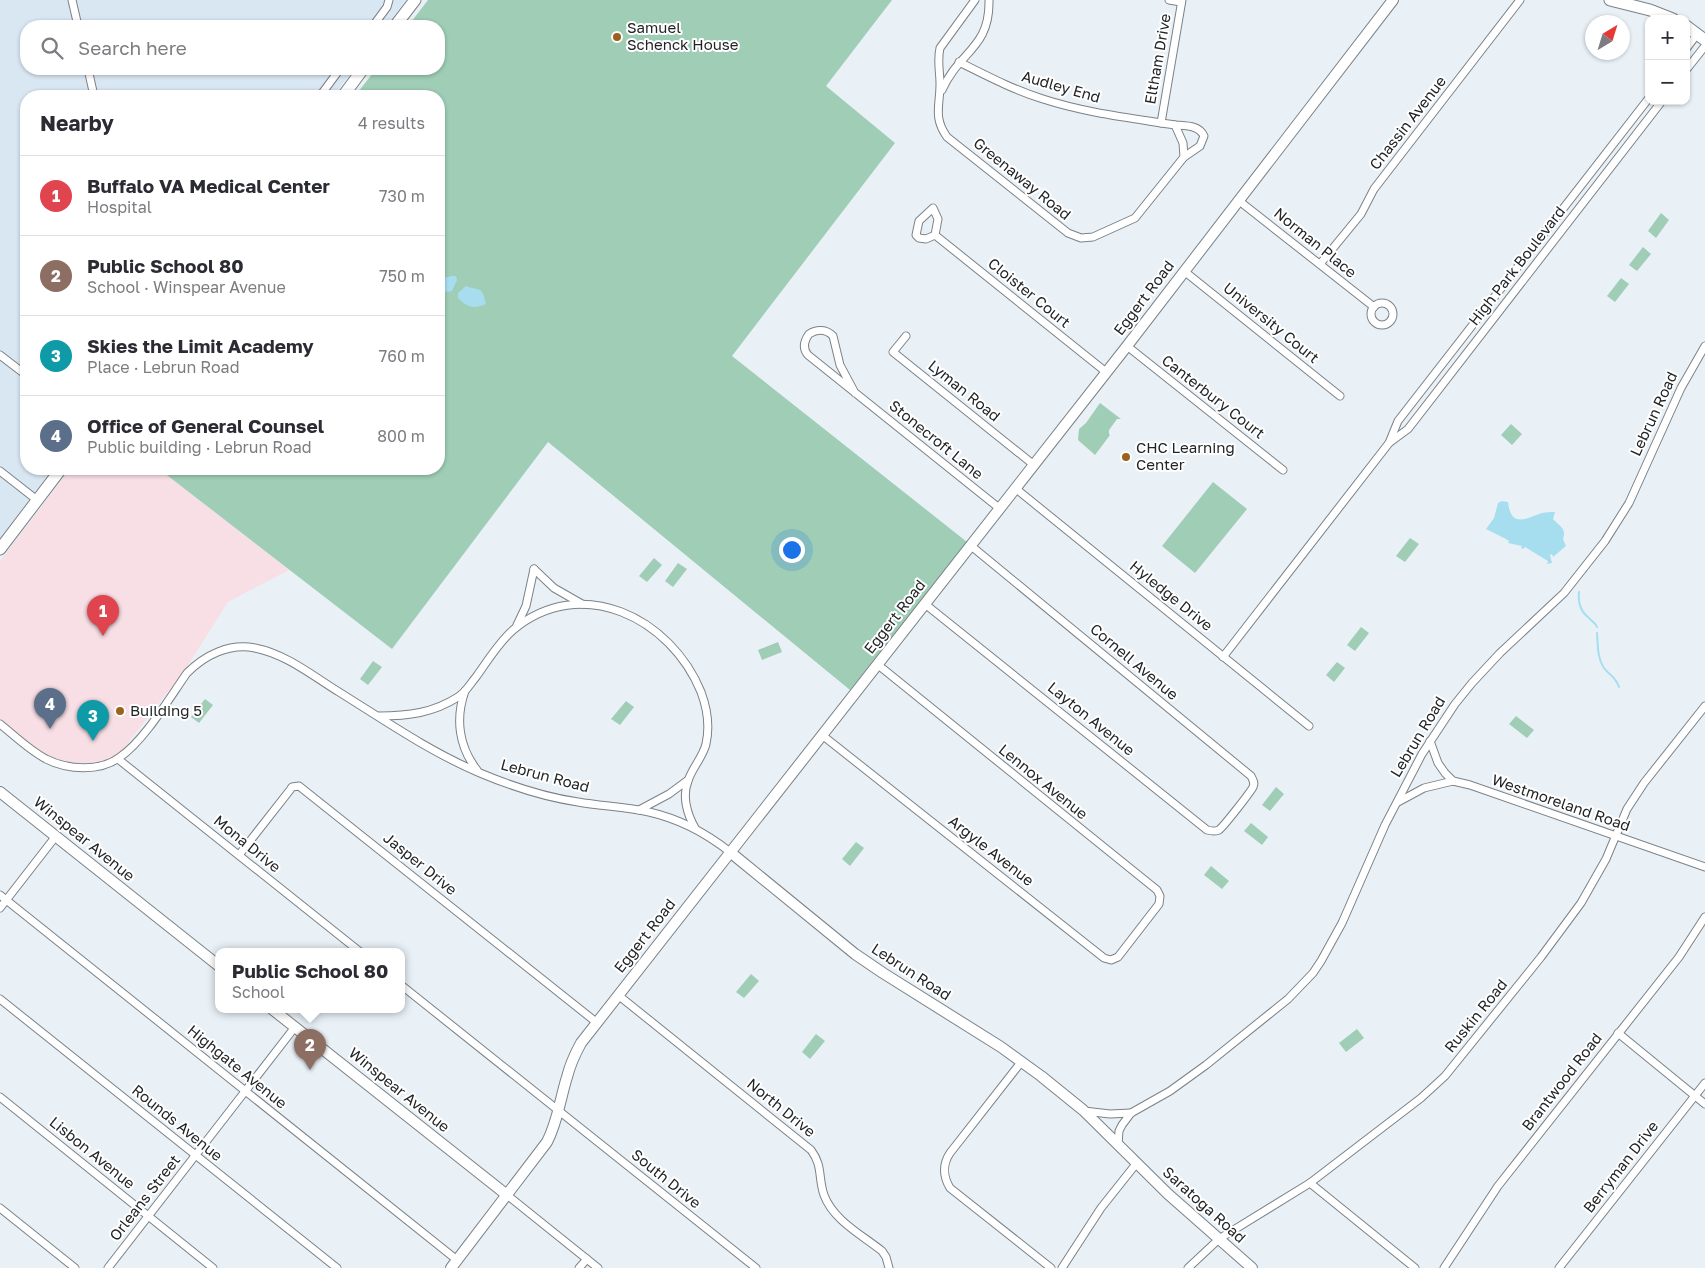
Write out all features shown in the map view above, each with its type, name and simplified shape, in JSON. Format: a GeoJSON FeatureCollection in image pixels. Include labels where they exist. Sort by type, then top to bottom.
{"type":"FeatureCollection","features":[{"type":"Feature","properties":{"kind":"main road"},"geometry":{"type":"LineString","coordinates":[[400,20],[415,0]]}},
{"type":"Feature","properties":{"kind":"main road"},"geometry":{"type":"LineString","coordinates":[[1610,0],[1663,15]]}},
{"type":"Feature","properties":{"kind":"main road"},"geometry":{"type":"LineString","coordinates":[[1690,29],[1701,37]]}},
{"type":"Feature","properties":{"kind":"main road"},"geometry":{"type":"LineString","coordinates":[[347,90],[358,75]]}},
{"type":"Feature","properties":{"kind":"main road"},"geometry":{"type":"LineString","coordinates":[[0,549],[57,475]]}},
{"type":"Feature","properties":{"kind":"street"},"geometry":{"type":"LineString","coordinates":[[72,0],[77,20]]}},
{"type":"Feature","properties":{"kind":"street"},"geometry":{"type":"LineString","coordinates":[[377,20],[387,7],[389,0]]}},
{"type":"Feature","properties":{"kind":"street","name":"Greenaway Road"},"geometry":{"type":"LineString","coordinates":[[975,0],[940,48],[937,63],[940,82],[937,108],[940,125],[947,137],[1068,233],[1075,236],[1094,237],[1135,218],[1184,157],[1200,146],[1203,141],[1204,136],[1198,128],[1161,123]]}},
{"type":"Feature","properties":{"kind":"street"},"geometry":{"type":"LineString","coordinates":[[940,95],[947,78],[974,47],[986,29],[989,0]]}},
{"type":"Feature","properties":{"kind":"street"},"geometry":{"type":"LineString","coordinates":[[1169,0],[1182,1]]}},
{"type":"Feature","properties":{"kind":"street","name":"Eggert Road"},"geometry":{"type":"LineString","coordinates":[[454,1264],[548,1142],[559,1112],[566,1077],[572,1060],[596,1022],[1127,346],[1393,0]]}},
{"type":"Feature","properties":{"kind":"street","name":"Chassin Avenue"},"geometry":{"type":"LineString","coordinates":[[1320,264],[1361,214],[1369,196],[1379,182],[1520,0]]}},
{"type":"Feature","properties":{"kind":"street","name":"Eltham Drive"},"geometry":{"type":"LineString","coordinates":[[1161,123],[1182,1]]}},
{"type":"Feature","properties":{"kind":"street"},"geometry":{"type":"LineString","coordinates":[[1690,45],[1701,37]]}},
{"type":"Feature","properties":{"kind":"street"},"geometry":{"type":"LineString","coordinates":[[1690,65],[1705,46]]}},
{"type":"Feature","properties":{"kind":"street","name":"Audley End"},"geometry":{"type":"LineString","coordinates":[[959,62],[1000,83],[1044,99],[1090,111],[1161,123]]}},
{"type":"Feature","properties":{"kind":"street"},"geometry":{"type":"LineString","coordinates":[[89,75],[93,90]]}},
{"type":"Feature","properties":{"kind":"street"},"geometry":{"type":"LineString","coordinates":[[324,90],[336,75]]}},
{"type":"Feature","properties":{"kind":"street","name":"High Park Boulevard"},"geometry":{"type":"LineString","coordinates":[[1224,657],[1388,443],[1398,421],[1645,103]]}},
{"type":"Feature","properties":{"kind":"street","name":"High Park Boulevard"},"geometry":{"type":"LineString","coordinates":[[1388,443],[1408,429],[1656,105]]}},
{"type":"Feature","properties":{"kind":"street"},"geometry":{"type":"LineString","coordinates":[[1175,125],[1183,143],[1184,157]]}},
{"type":"Feature","properties":{"kind":"street","name":"Norman Place"},"geometry":{"type":"LineString","coordinates":[[1238,200],[1374,307]]}},
{"type":"Feature","properties":{"kind":"street","name":"Cloister Court"},"geometry":{"type":"LineString","coordinates":[[935,235],[1106,372]]}},
{"type":"Feature","properties":{"kind":"street"},"geometry":{"type":"LineString","coordinates":[[1533,247],[1543,255]]}},
{"type":"Feature","properties":{"kind":"street","name":"University Court"},"geometry":{"type":"LineString","coordinates":[[1184,272],[1340,396]]}},
{"type":"Feature","properties":{"kind":"street","name":"Stonecroft Lane"},"geometry":{"type":"LineString","coordinates":[[855,393],[840,365],[833,336],[822,330],[809,334],[804,344],[806,352],[855,393],[999,508]]}},
{"type":"Feature","properties":{"kind":"street","name":"Lyman Road"},"geometry":{"type":"LineString","coordinates":[[906,336],[893,352],[1034,465]]}},
{"type":"Feature","properties":{"kind":"street","name":"Canterbury Court"},"geometry":{"type":"LineString","coordinates":[[1127,346],[1283,470]]}},
{"type":"Feature","properties":{"kind":"street","name":"Lebrun Road"},"geometry":{"type":"LineString","coordinates":[[1118,1145],[1119,1131],[1131,1113],[1175,1087],[1206,1065],[1288,999],[1309,978],[1321,961],[1342,923],[1375,846],[1430,741],[1472,683],[1506,647],[1564,593],[1598,552],[1626,508],[1681,388],[1705,346]]}},
{"type":"Feature","properties":{"kind":"street"},"geometry":{"type":"LineString","coordinates":[[0,355],[20,370]]}},
{"type":"Feature","properties":{"kind":"street"},"geometry":{"type":"LineString","coordinates":[[0,471],[38,500]]}},
{"type":"Feature","properties":{"kind":"street","name":"Hyledge Drive"},"geometry":{"type":"LineString","coordinates":[[1015,488],[1309,726]]}},
{"type":"Feature","properties":{"kind":"street","name":"Cornell Avenue"},"geometry":{"type":"LineString","coordinates":[[970,544],[1251,776],[1254,780],[1254,786],[1237,808]]}},
{"type":"Feature","properties":{"kind":"street"},"geometry":{"type":"LineString","coordinates":[[514,630],[526,606],[534,569],[554,588],[582,604]]}},
{"type":"Feature","properties":{"kind":"street"},"geometry":{"type":"LineString","coordinates":[[479,773],[465,752],[461,737],[459,715],[466,691],[500,645],[523,622],[545,611],[582,604],[602,606],[634,617],[666,639],[685,661],[697,683],[705,703],[708,724],[706,744],[688,780],[686,790],[687,810],[695,828]]}},
{"type":"Feature","properties":{"kind":"street","name":"Layton Avenue"},"geometry":{"type":"LineString","coordinates":[[924,604],[1207,830],[1214,832],[1220,830],[1237,808]]}},
{"type":"Feature","properties":{"kind":"street","name":"Lebrun Road"},"geometry":{"type":"LineString","coordinates":[[0,724],[40,755],[60,764],[81,768],[108,764],[127,752],[143,734],[187,673],[197,664],[218,652],[235,648],[255,648],[283,657],[427,746],[479,773],[555,798],[585,804],[639,810],[667,817],[695,828],[730,852],[860,957],[1022,1061],[1083,1110],[1136,1164]]}},
{"type":"Feature","properties":{"kind":"street","name":"Lennox Avenue"},"geometry":{"type":"LineString","coordinates":[[877,664],[1156,890],[1160,896],[1159,904],[1140,929]]}},
{"type":"Feature","properties":{"kind":"street"},"geometry":{"type":"LineString","coordinates":[[378,716],[411,715],[426,712],[441,707],[466,691]]}},
{"type":"Feature","properties":{"kind":"street","name":"Ruskin Road"},"geometry":{"type":"LineString","coordinates":[[1188,1268],[1219,1239],[1310,1183],[1420,1098],[1445,1076],[1541,957],[1576,910],[1594,881],[1628,808],[1644,782],[1705,706]]}},
{"type":"Feature","properties":{"kind":"street","name":"Argyle Avenue"},"geometry":{"type":"LineString","coordinates":[[822,735],[1104,958],[1110,960],[1118,957],[1140,929]]}},
{"type":"Feature","properties":{"kind":"street"},"geometry":{"type":"LineString","coordinates":[[1397,802],[1424,788],[1453,781],[1438,763],[1430,741]]}},
{"type":"Feature","properties":{"kind":"street","name":"Mona Drive"},"geometry":{"type":"LineString","coordinates":[[118,759],[355,948]]}},
{"type":"Feature","properties":{"kind":"street"},"geometry":{"type":"LineString","coordinates":[[639,810],[669,794],[688,780]]}},
{"type":"Feature","properties":{"kind":"street","name":"Westmoreland Road"},"geometry":{"type":"LineString","coordinates":[[1453,781],[1470,785],[1705,866]]}},
{"type":"Feature","properties":{"kind":"street","name":"Jasper Drive"},"geometry":{"type":"LineString","coordinates":[[239,855],[292,787],[299,786],[596,1022]]}},
{"type":"Feature","properties":{"kind":"street","name":"Winspear Avenue"},"geometry":{"type":"LineString","coordinates":[[0,792],[215,963]]}},
{"type":"Feature","properties":{"kind":"street"},"geometry":{"type":"LineString","coordinates":[[0,908],[3,898],[56,836]]}},
{"type":"Feature","properties":{"kind":"street","name":"Highgate Avenue"},"geometry":{"type":"LineString","coordinates":[[3,898],[246,1092],[454,1264]]}},
{"type":"Feature","properties":{"kind":"street","name":"Brantwood Road"},"geometry":{"type":"LineString","coordinates":[[1444,1268],[1498,1186],[1680,956],[1705,917]]}},
{"type":"Feature","properties":{"kind":"street"},"geometry":{"type":"LineString","coordinates":[[405,988],[559,1112]]}},
{"type":"Feature","properties":{"kind":"street","name":"North Drive"},"geometry":{"type":"LineString","coordinates":[[618,995],[811,1150],[819,1163],[821,1184],[828,1204],[840,1218],[882,1251],[889,1268]]}},
{"type":"Feature","properties":{"kind":"street","name":"Rounds Avenue"},"geometry":{"type":"LineString","coordinates":[[0,999],[336,1268]]}},
{"type":"Feature","properties":{"kind":"street","name":"Winspear Avenue"},"geometry":{"type":"LineString","coordinates":[[277,1013],[507,1195]]}},
{"type":"Feature","properties":{"kind":"street","name":"Orleans Street"},"geometry":{"type":"LineString","coordinates":[[108,1268],[295,1027]]}},
{"type":"Feature","properties":{"kind":"street"},"geometry":{"type":"LineString","coordinates":[[1618,1034],[1705,1104]]}},
{"type":"Feature","properties":{"kind":"street"},"geometry":{"type":"LineString","coordinates":[[1022,1061],[950,1153],[945,1163],[945,1176],[950,1188],[1051,1268]]}},
{"type":"Feature","properties":{"kind":"street","name":"Berryman Drive"},"geometry":{"type":"LineString","coordinates":[[1560,1268],[1705,1083]]}},
{"type":"Feature","properties":{"kind":"street","name":"Lisbon Avenue"},"geometry":{"type":"LineString","coordinates":[[0,1097],[213,1268]]}},
{"type":"Feature","properties":{"kind":"street","name":"Lebrun Road"},"geometry":{"type":"LineString","coordinates":[[1083,1110],[1110,1114],[1131,1113]]}},
{"type":"Feature","properties":{"kind":"street","name":"South Drive"},"geometry":{"type":"LineString","coordinates":[[559,1112],[756,1268]]}},
{"type":"Feature","properties":{"kind":"street"},"geometry":{"type":"LineString","coordinates":[[1062,1268],[1101,1208],[1136,1164]]}},
{"type":"Feature","properties":{"kind":"street","name":"Saratoga Road"},"geometry":{"type":"LineString","coordinates":[[1136,1164],[1252,1268]]}},
{"type":"Feature","properties":{"kind":"street"},"geometry":{"type":"LineString","coordinates":[[1310,1183],[1416,1268]]}},
{"type":"Feature","properties":{"kind":"street"},"geometry":{"type":"LineString","coordinates":[[507,1195],[598,1268]]}},
{"type":"Feature","properties":{"kind":"street"},"geometry":{"type":"LineString","coordinates":[[0,1208],[75,1268]]}},
{"type":"Feature","properties":{"kind":"street"},"geometry":{"type":"LineString","coordinates":[[579,1268],[587,1259]]}},
{"type":"Feature","properties":{"kind":"shaded area"},"geometry":{"type":"Polygon","coordinates":[[[0,0],[406,0],[391,20],[20,20],[20,75],[349,75],[338,90],[20,90],[20,475],[47,475],[0,538],[0,0]]]}},
{"type":"Feature","properties":{"kind":"shaded area"},"geometry":{"type":"Polygon","coordinates":[[[65,475],[167,475],[289,570],[228,602],[185,670],[121,752],[105,760],[72,763],[46,755],[0,720],[0,561],[65,475]]]}},
{"type":"Feature","properties":{"kind":"green space"},"geometry":{"type":"Polygon","coordinates":[[[428,0],[892,0],[826,86],[895,143],[732,356],[967,542],[850,690],[548,442],[392,649],[167,475],[445,475],[445,90],[360,90],[371,75],[445,75],[445,20],[413,20],[428,0]]]}},
{"type":"Feature","properties":{"kind":"green space"},"geometry":{"type":"Polygon","coordinates":[[[1661,213],[1669,220],[1656,238],[1648,231],[1661,213]]]}},
{"type":"Feature","properties":{"kind":"green space"},"geometry":{"type":"Polygon","coordinates":[[[1643,247],[1651,254],[1637,271],[1629,265],[1643,247]]]}},
{"type":"Feature","properties":{"kind":"green space"},"geometry":{"type":"Polygon","coordinates":[[[1621,278],[1629,284],[1615,302],[1607,296],[1621,278]]]}},
{"type":"Feature","properties":{"kind":"green space"},"geometry":{"type":"Polygon","coordinates":[[[1100,403],[1121,419],[1117,419],[1109,430],[1110,435],[1095,455],[1078,440],[1079,429],[1086,423],[1100,403]]]}},
{"type":"Feature","properties":{"kind":"green space"},"geometry":{"type":"Polygon","coordinates":[[[1511,424],[1522,434],[1512,445],[1501,435],[1511,424]]]}},
{"type":"Feature","properties":{"kind":"green space"},"geometry":{"type":"Polygon","coordinates":[[[1213,482],[1247,509],[1195,573],[1162,546],[1213,482]]]}},
{"type":"Feature","properties":{"kind":"green space"},"geometry":{"type":"Polygon","coordinates":[[[1410,538],[1419,544],[1405,562],[1396,556],[1410,538]]]}},
{"type":"Feature","properties":{"kind":"green space"},"geometry":{"type":"Polygon","coordinates":[[[654,558],[662,565],[647,582],[639,576],[654,558]]]}},
{"type":"Feature","properties":{"kind":"green space"},"geometry":{"type":"Polygon","coordinates":[[[678,563],[687,569],[673,587],[665,581],[678,563]]]}},
{"type":"Feature","properties":{"kind":"green space"},"geometry":{"type":"Polygon","coordinates":[[[1361,627],[1369,633],[1355,651],[1347,645],[1361,627]]]}},
{"type":"Feature","properties":{"kind":"green space"},"geometry":{"type":"Polygon","coordinates":[[[778,642],[782,652],[762,660],[758,650],[778,642]]]}},
{"type":"Feature","properties":{"kind":"green space"},"geometry":{"type":"Polygon","coordinates":[[[373,661],[382,667],[368,685],[360,679],[373,661]]]}},
{"type":"Feature","properties":{"kind":"green space"},"geometry":{"type":"Polygon","coordinates":[[[1337,662],[1345,668],[1334,682],[1326,675],[1337,662]]]}},
{"type":"Feature","properties":{"kind":"green space"},"geometry":{"type":"Polygon","coordinates":[[[205,699],[213,705],[199,723],[191,717],[205,699]]]}},
{"type":"Feature","properties":{"kind":"green space"},"geometry":{"type":"Polygon","coordinates":[[[626,701],[634,707],[620,725],[611,719],[626,701]]]}},
{"type":"Feature","properties":{"kind":"green space"},"geometry":{"type":"Polygon","coordinates":[[[1516,716],[1534,730],[1527,738],[1509,724],[1516,716]]]}},
{"type":"Feature","properties":{"kind":"green space"},"geometry":{"type":"Polygon","coordinates":[[[1276,787],[1284,794],[1270,811],[1262,805],[1276,787]]]}},
{"type":"Feature","properties":{"kind":"green space"},"geometry":{"type":"Polygon","coordinates":[[[1251,823],[1268,837],[1262,845],[1244,831],[1251,823]]]}},
{"type":"Feature","properties":{"kind":"green space"},"geometry":{"type":"Polygon","coordinates":[[[856,842],[864,848],[850,866],[842,859],[856,842]]]}},
{"type":"Feature","properties":{"kind":"green space"},"geometry":{"type":"Polygon","coordinates":[[[1211,866],[1229,881],[1222,889],[1204,875],[1211,866]]]}},
{"type":"Feature","properties":{"kind":"green space"},"geometry":{"type":"Polygon","coordinates":[[[751,974],[759,981],[744,998],[736,992],[751,974]]]}},
{"type":"Feature","properties":{"kind":"green space"},"geometry":{"type":"Polygon","coordinates":[[[1357,1029],[1364,1038],[1346,1052],[1339,1043],[1357,1029]]]}},
{"type":"Feature","properties":{"kind":"green space"},"geometry":{"type":"Polygon","coordinates":[[[816,1034],[825,1041],[810,1059],[802,1052],[816,1034]]]}},
{"type":"Feature","properties":{"kind":"water"},"geometry":{"type":"Polygon","coordinates":[[[456,276],[457,280],[452,291],[445,291],[445,278],[456,276]]]}},
{"type":"Feature","properties":{"kind":"water"},"geometry":{"type":"Polygon","coordinates":[[[466,286],[480,290],[486,304],[471,307],[458,298],[458,293],[466,286]]]}},
{"type":"Feature","properties":{"kind":"water"},"geometry":{"type":"Polygon","coordinates":[[[1502,501],[1508,502],[1512,516],[1520,520],[1555,512],[1553,519],[1564,532],[1563,539],[1566,546],[1553,557],[1552,554],[1550,555],[1552,563],[1547,564],[1548,561],[1525,547],[1523,549],[1521,548],[1522,546],[1508,543],[1509,541],[1506,539],[1486,529],[1494,518],[1498,503],[1502,501]]]}},
{"type":"Feature","properties":{"kind":"waterway"},"geometry":{"type":"LineString","coordinates":[[1579,592],[1582,610],[1597,627]]}},
{"type":"Feature","properties":{"kind":"waterway"},"geometry":{"type":"LineString","coordinates":[[1597,633],[1600,660],[1619,687]]}},
{"type":"Feature","properties":{"kind":"place","name":"Samuel Schenck House"},"geometry":{"type":"Point","coordinates":[617,37]}},
{"type":"Feature","properties":{"kind":"place","name":"CHC Learning Center"},"geometry":{"type":"Point","coordinates":[1126,457]}},
{"type":"Feature","properties":{"kind":"place","name":"Buffalo VA Medical Center"},"geometry":{"type":"Point","coordinates":[103,636]}},
{"type":"Feature","properties":{"kind":"place","name":"Building 5"},"geometry":{"type":"Point","coordinates":[120,711]}},
{"type":"Feature","properties":{"kind":"place","name":"Office of General Counsel"},"geometry":{"type":"Point","coordinates":[50,729]}},
{"type":"Feature","properties":{"kind":"place","name":"Skies the Limit Academy"},"geometry":{"type":"Point","coordinates":[93,741]}},
{"type":"Feature","properties":{"kind":"place","name":"Public School 80"},"geometry":{"type":"Point","coordinates":[310,1070]}}]}
